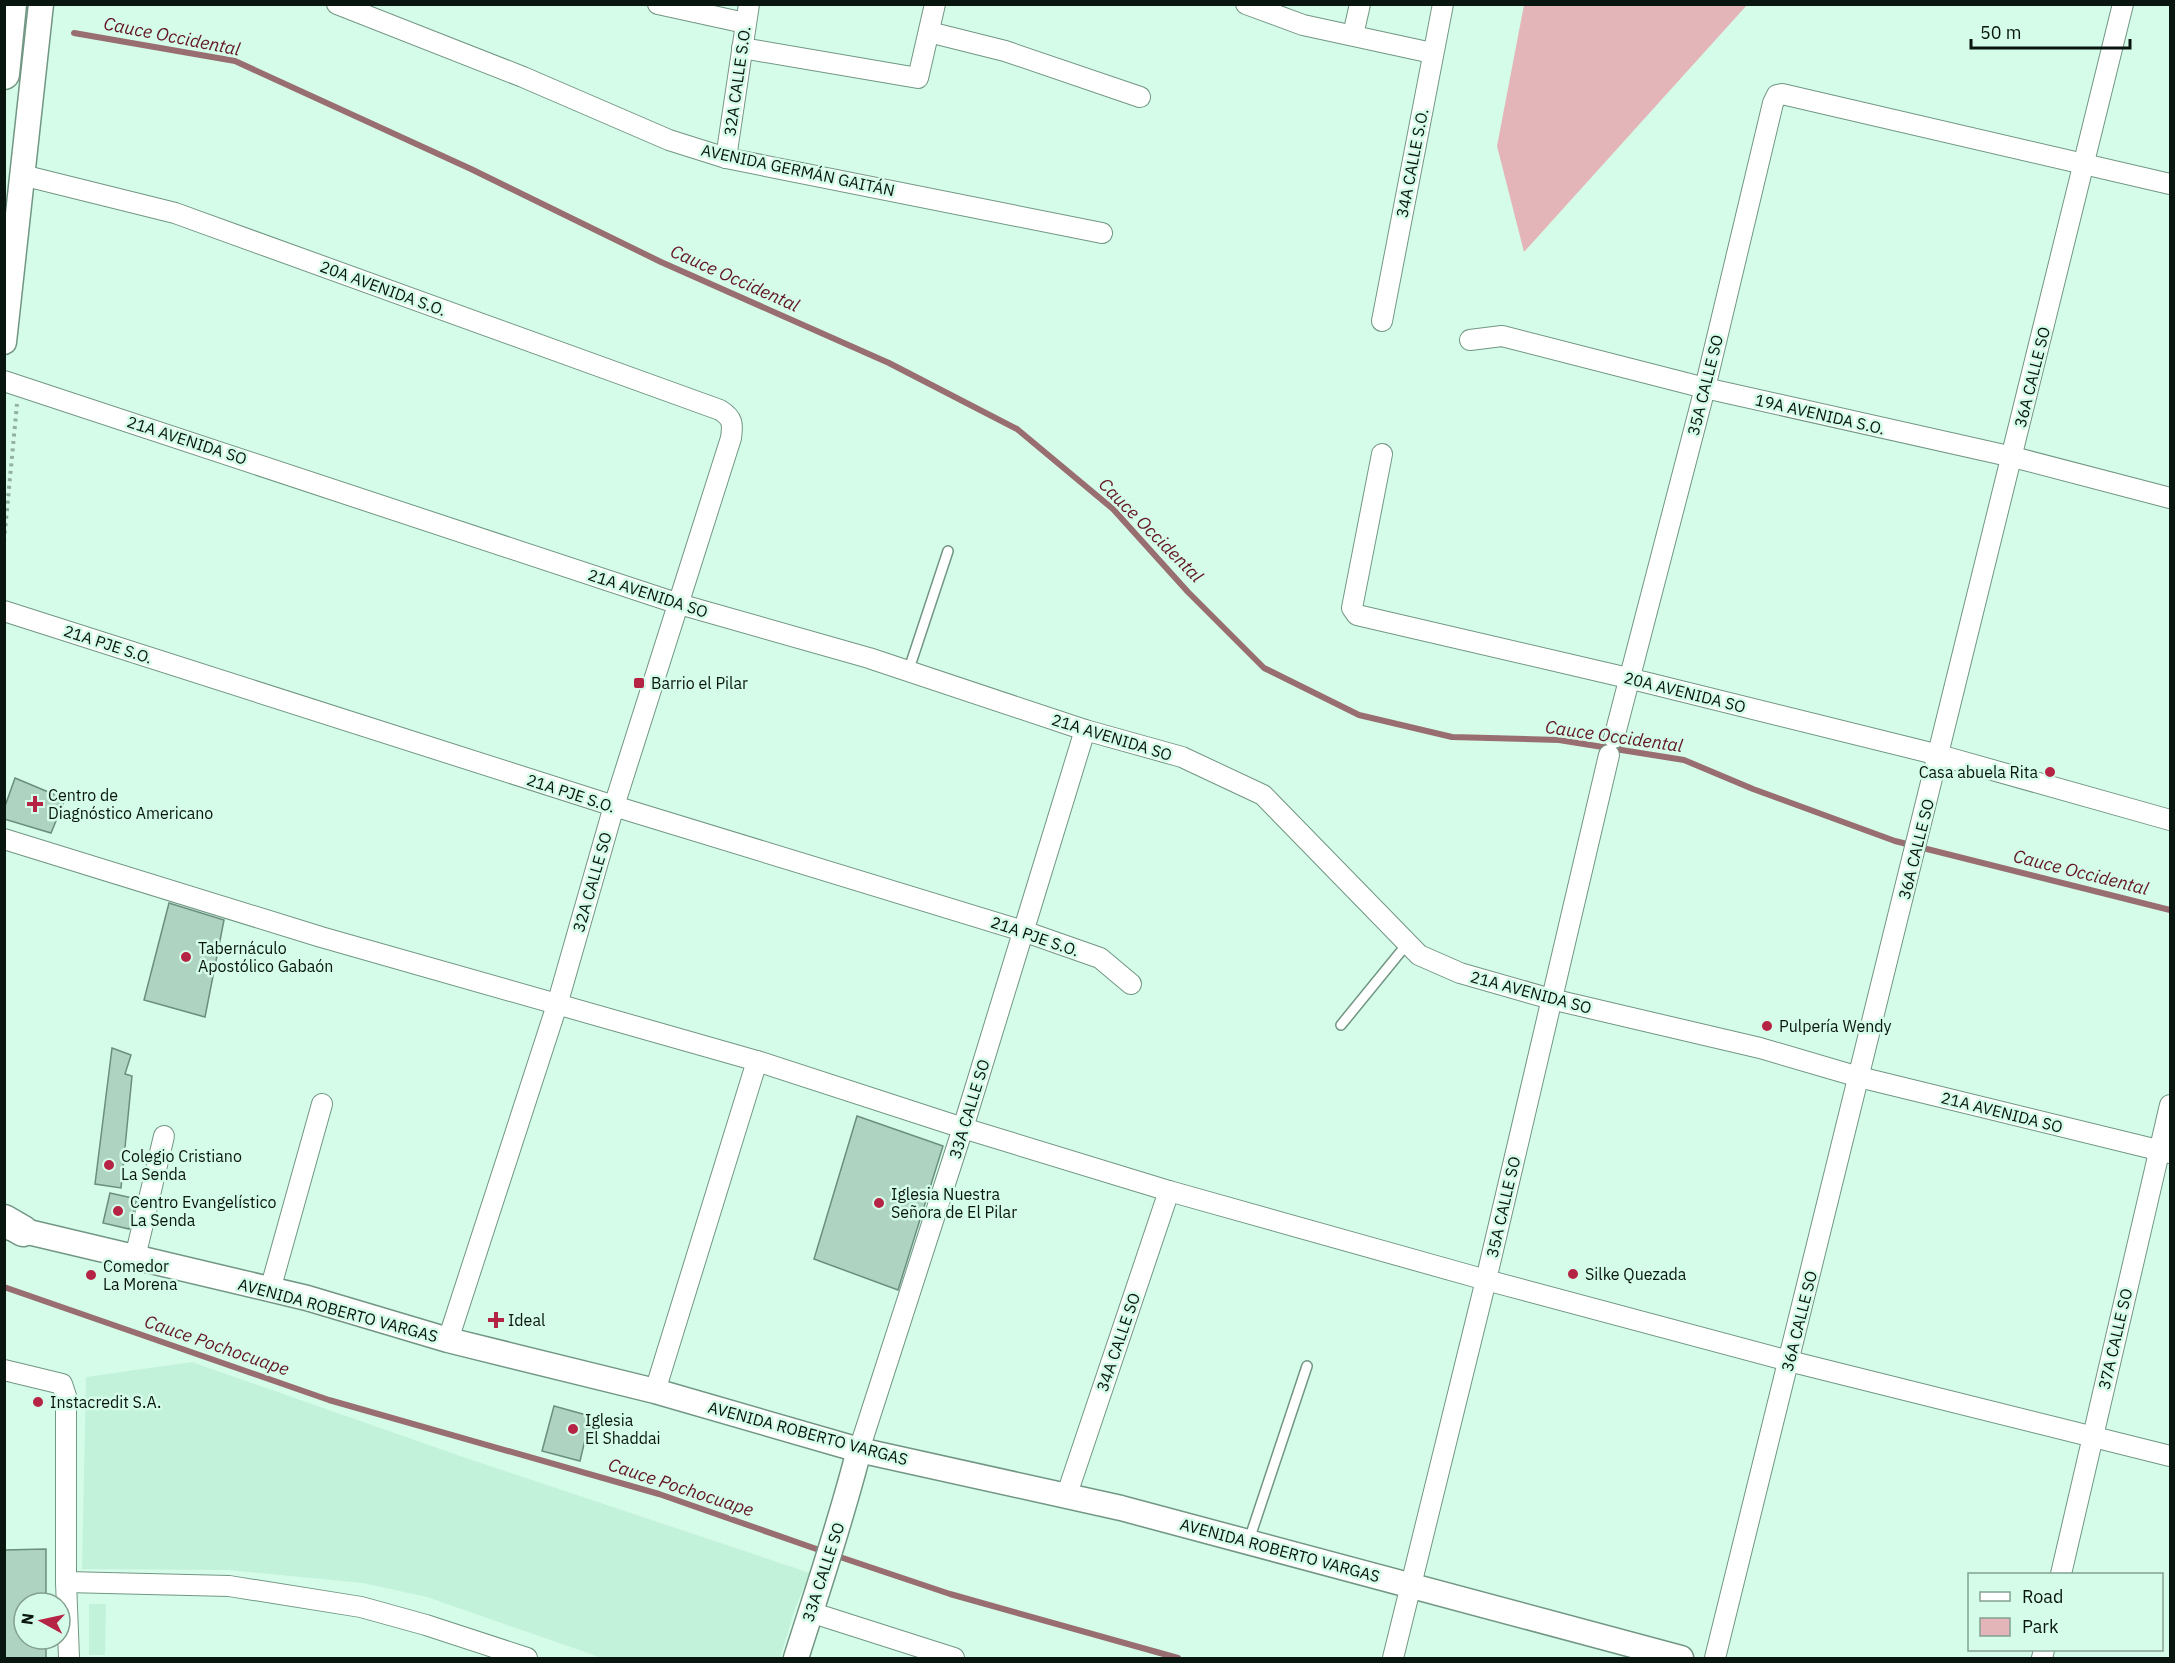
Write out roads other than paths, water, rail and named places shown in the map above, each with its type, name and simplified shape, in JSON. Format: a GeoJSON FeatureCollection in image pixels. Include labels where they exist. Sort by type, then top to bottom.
{"type":"FeatureCollection","features":[{"type":"Feature","properties":{"kind":"main road"},"geometry":{"type":"LineString","coordinates":[[4,74],[11,4]]}},
{"type":"Feature","properties":{"kind":"street"},"geometry":{"type":"LineString","coordinates":[[4,342],[41,4]]}},
{"type":"Feature","properties":{"kind":"street","name":"AVENIDA GERMÁN GAITÁN"},"geometry":{"type":"LineString","coordinates":[[337,4],[523,77],[669,140],[726,158],[1102,233]]}},
{"type":"Feature","properties":{"kind":"street"},"geometry":{"type":"LineString","coordinates":[[658,4],[747,14]]}},
{"type":"Feature","properties":{"kind":"street"},"geometry":{"type":"LineString","coordinates":[[742,48],[918,78],[935,4]]}},
{"type":"Feature","properties":{"kind":"street"},"geometry":{"type":"LineString","coordinates":[[1246,4],[1303,25],[1432,53]]}},
{"type":"Feature","properties":{"kind":"street"},"geometry":{"type":"LineString","coordinates":[[1353,35],[1360,4]]}},
{"type":"Feature","properties":{"kind":"street","name":"34A CALLE S.O."},"geometry":{"type":"LineString","coordinates":[[1382,321],[1443,4]]}},
{"type":"Feature","properties":{"kind":"street","name":"36A CALLE SO"},"geometry":{"type":"LineString","coordinates":[[1715,1659],[2123,4]]}},
{"type":"Feature","properties":{"kind":"street","name":"32A CALLE S.O."},"geometry":{"type":"LineString","coordinates":[[726,158],[747,14]]}},
{"type":"Feature","properties":{"kind":"street"},"geometry":{"type":"LineString","coordinates":[[929,32],[1005,51],[1140,97]]}},
{"type":"Feature","properties":{"kind":"street","name":"35A CALLE SO"},"geometry":{"type":"LineString","coordinates":[[1393,1659],[1486,1280],[1611,746],[1705,388],[1773,103],[1777,95],[1782,94],[2084,164]]}},
{"type":"Feature","properties":{"kind":"street"},"geometry":{"type":"LineString","coordinates":[[2084,164],[2170,184]]}},
{"type":"Feature","properties":{"kind":"street","name":"20A AVENIDA S.O."},"geometry":{"type":"LineString","coordinates":[[22,175],[175,213],[720,410],[729,416],[733,424]]}},
{"type":"Feature","properties":{"kind":"street","name":"19A AVENIDA S.O."},"geometry":{"type":"LineString","coordinates":[[1470,340],[1502,336],[1705,388],[2013,457],[2170,498]]}},
{"type":"Feature","properties":{"kind":"street","name":"21A AVENIDA SO"},"geometry":{"type":"LineString","coordinates":[[4,381],[679,604],[869,658],[1085,730],[1182,758],[1263,795],[1419,955],[1460,973],[1551,999],[1760,1048],[1859,1077],[2165,1151]]}},
{"type":"Feature","properties":{"kind":"street","name":"32A CALLE SO"},"geometry":{"type":"LineString","coordinates":[[448,1340],[557,1005],[614,807],[731,438],[733,424]]}},
{"type":"Feature","properties":{"kind":"street","name":"20A AVENIDA SO"},"geometry":{"type":"LineString","coordinates":[[1382,454],[1352,608],[1357,615],[1628,678],[1939,755],[2170,820]]}},
{"type":"Feature","properties":{"kind":"street","name":"21A PJE S.O."},"geometry":{"type":"LineString","coordinates":[[4,611],[614,807],[1023,931],[1100,958],[1131,984]]}},
{"type":"Feature","properties":{"kind":"street","name":"33A CALLE SO"},"geometry":{"type":"LineString","coordinates":[[796,1659],[830,1554],[859,1450],[963,1128],[1085,730]]}},
{"type":"Feature","properties":{"kind":"street"},"geometry":{"type":"LineString","coordinates":[[4,839],[321,937],[757,1061],[963,1128],[1169,1191],[1486,1280],[1789,1361],[2170,1456]]}},
{"type":"Feature","properties":{"kind":"street"},"geometry":{"type":"LineString","coordinates":[[655,1391],[757,1061]]}},
{"type":"Feature","properties":{"kind":"street"},"geometry":{"type":"LineString","coordinates":[[270,1290],[322,1104]]}},
{"type":"Feature","properties":{"kind":"street","name":"37A CALLE SO"},"geometry":{"type":"LineString","coordinates":[[2061,1573],[2092,1437],[2165,1151],[2170,1105]]}},
{"type":"Feature","properties":{"kind":"street"},"geometry":{"type":"LineString","coordinates":[[136,1249],[164,1136]]}},
{"type":"Feature","properties":{"kind":"street","name":"34A CALLE SO"},"geometry":{"type":"LineString","coordinates":[[1067,1494],[1169,1191]]}},
{"type":"Feature","properties":{"kind":"street","name":"AVENIDA ROBERTO VARGAS"},"geometry":{"type":"LineString","coordinates":[[11,1226],[307,1298],[448,1340],[655,1391],[859,1450],[1067,1494],[1682,1659]]}},
{"type":"Feature","properties":{"kind":"street"},"geometry":{"type":"LineString","coordinates":[[4,1370],[62,1384],[66,1396],[66,1582],[69,1659]]}},
{"type":"Feature","properties":{"kind":"street"},"geometry":{"type":"LineString","coordinates":[[66,1582],[229,1586],[361,1607],[426,1625],[527,1659]]}},
{"type":"Feature","properties":{"kind":"street"},"geometry":{"type":"LineString","coordinates":[[810,1612],[954,1659]]}},
{"type":"Feature","properties":{"kind":"lane"},"geometry":{"type":"LineString","coordinates":[[908,672],[948,551]]}},
{"type":"Feature","properties":{"kind":"lane"},"geometry":{"type":"LineString","coordinates":[[1341,1025],[1407,944]]}},
{"type":"Feature","properties":{"kind":"lane"},"geometry":{"type":"LineString","coordinates":[[1249,1542],[1307,1366]]}},
{"type":"Feature","properties":{"kind":"waterway","name":"Cauce Occidental"},"geometry":{"type":"LineString","coordinates":[[74,33],[235,61],[471,169],[661,262],[889,363],[1017,429],[1113,509],[1188,592],[1264,668],[1359,715],[1452,737],[1559,740],[1684,760],[1753,789],[1895,841],[2170,910]]}},
{"type":"Feature","properties":{"kind":"waterway","name":"Cauce Pochocuape"},"geometry":{"type":"LineString","coordinates":[[4,1287],[329,1400],[659,1494],[825,1552]]}},
{"type":"Feature","properties":{"kind":"waterway","name":"Cauce Pochocuape"},"geometry":{"type":"LineString","coordinates":[[834,1555],[950,1594],[1178,1658]]}},
{"type":"Feature","properties":{"kind":"place","name":"Barrio el Pilar"},"geometry":{"type":"Point","coordinates":[639,683]}},
{"type":"Feature","properties":{"kind":"place","name":"Casa abuela Rita"},"geometry":{"type":"Point","coordinates":[2050,772]}},
{"type":"Feature","properties":{"kind":"place","name":"Centro de Diagnóstico Americano"},"geometry":{"type":"Point","coordinates":[35,804]}},
{"type":"Feature","properties":{"kind":"place","name":"Tabernáculo Apostólico Gabaón"},"geometry":{"type":"Point","coordinates":[186,957]}},
{"type":"Feature","properties":{"kind":"place","name":"Pulpería Wendy"},"geometry":{"type":"Point","coordinates":[1767,1026]}},
{"type":"Feature","properties":{"kind":"place","name":"Colegio Cristiano La Senda"},"geometry":{"type":"Point","coordinates":[109,1165]}},
{"type":"Feature","properties":{"kind":"place","name":"Iglesia Nuestra Señora de El Pilar"},"geometry":{"type":"Point","coordinates":[879,1203]}},
{"type":"Feature","properties":{"kind":"place","name":"Centro Evangelístico La Senda"},"geometry":{"type":"Point","coordinates":[118,1211]}},
{"type":"Feature","properties":{"kind":"place","name":"Silke Quezada"},"geometry":{"type":"Point","coordinates":[1573,1274]}},
{"type":"Feature","properties":{"kind":"place","name":"Comedor La Morena"},"geometry":{"type":"Point","coordinates":[91,1275]}},
{"type":"Feature","properties":{"kind":"place","name":"Ideal"},"geometry":{"type":"Point","coordinates":[496,1320]}},
{"type":"Feature","properties":{"kind":"place","name":"Instacredit S.A."},"geometry":{"type":"Point","coordinates":[38,1402]}},
{"type":"Feature","properties":{"kind":"place","name":"Iglesia El Shaddai"},"geometry":{"type":"Point","coordinates":[573,1429]}}]}
